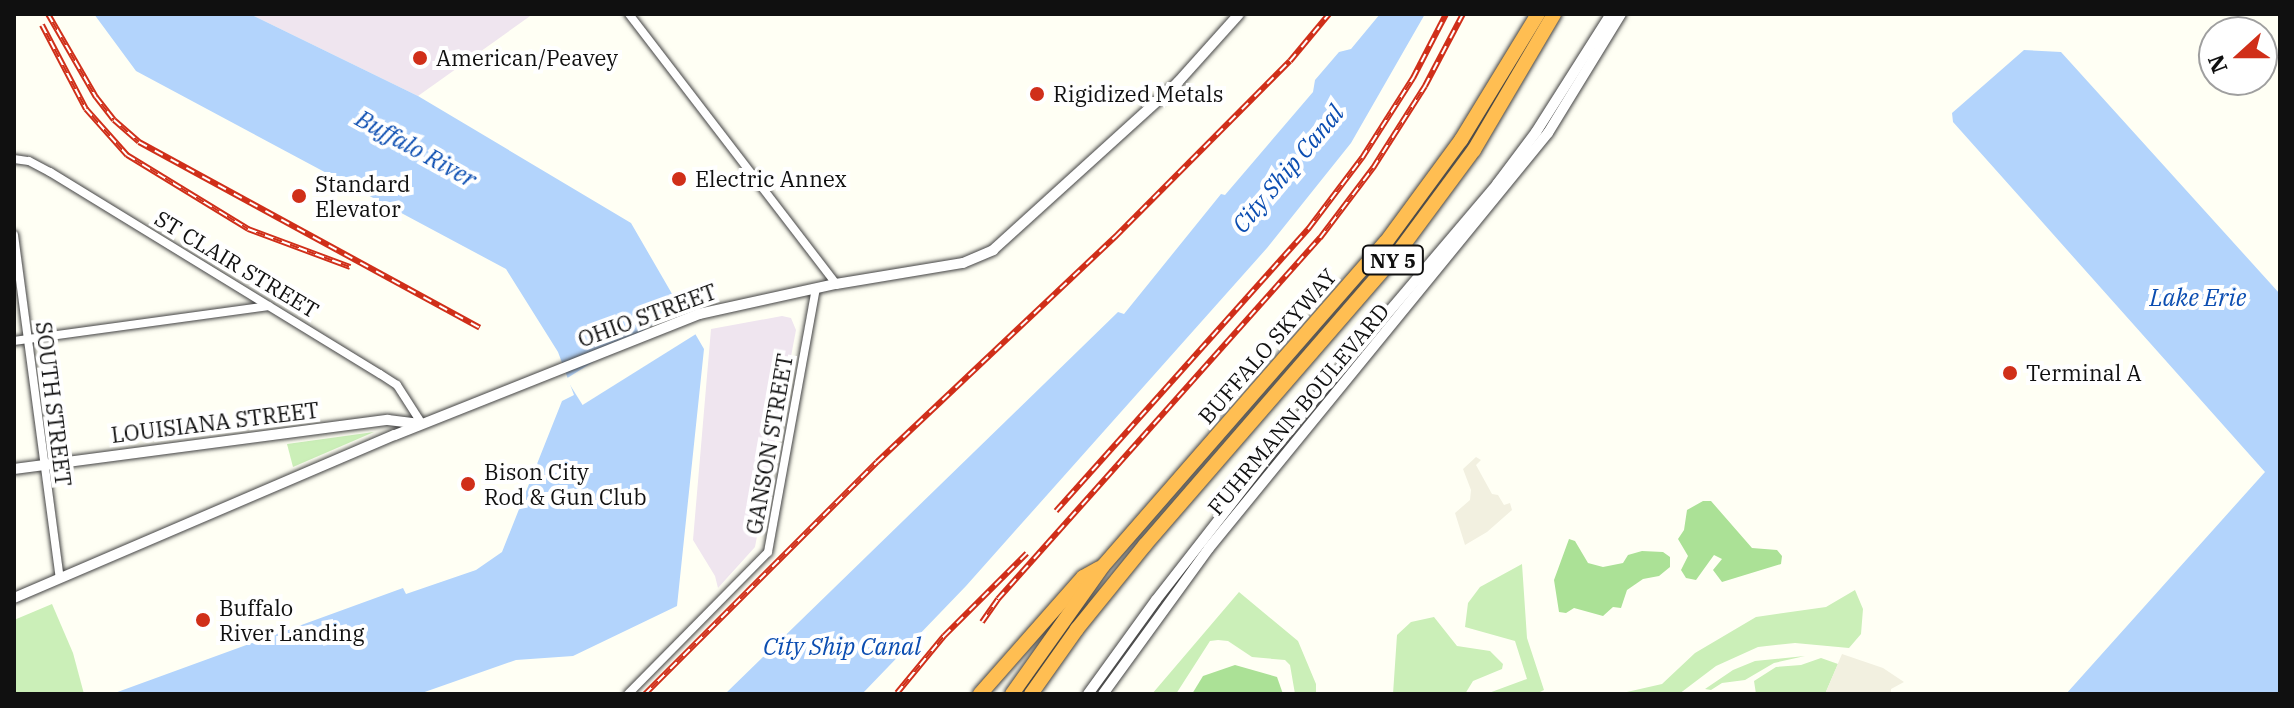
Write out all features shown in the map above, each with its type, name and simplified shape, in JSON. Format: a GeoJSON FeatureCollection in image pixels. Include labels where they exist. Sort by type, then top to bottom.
{"type":"FeatureCollection","features":[{"type":"Feature","properties":{"kind":"highway","name":"BUFFALO SKYWAY"},"geometry":{"type":"LineString","coordinates":[[1012,694],[1103,566],[1386,242],[1461,140],[1538,14]]}},
{"type":"Feature","properties":{"kind":"highway","name":"BUFFALO SKYWAY"},"geometry":{"type":"LineString","coordinates":[[1031,694],[1077,629],[1199,482],[1394,258],[1474,150],[1554,14]]}},
{"type":"Feature","properties":{"kind":"highway"},"geometry":{"type":"LineString","coordinates":[[980,694],[1083,577],[1103,566]]}},
{"type":"Feature","properties":{"kind":"highway"},"geometry":{"type":"LineString","coordinates":[[1041,694],[1077,629]]}},
{"type":"Feature","properties":{"kind":"street"},"geometry":{"type":"LineString","coordinates":[[629,14],[836,284]]}},
{"type":"Feature","properties":{"kind":"street","name":"OHIO STREET"},"geometry":{"type":"LineString","coordinates":[[14,598],[422,424],[699,314],[836,284],[963,263],[993,250],[1178,82],[1239,14]]}},
{"type":"Feature","properties":{"kind":"street","name":"FUHRMANN BOULEVARD"},"geometry":{"type":"LineString","coordinates":[[1088,694],[1205,545],[1490,208],[1548,133],[1613,18]]}},
{"type":"Feature","properties":{"kind":"street","name":"ST CLAIR STREET"},"geometry":{"type":"LineString","coordinates":[[14,159],[29,161],[50,172],[397,385],[422,424]]}},
{"type":"Feature","properties":{"kind":"street","name":"SOUTH STREET"},"geometry":{"type":"LineString","coordinates":[[14,235],[60,578]]}},
{"type":"Feature","properties":{"kind":"street","name":"GANSON STREET"},"geometry":{"type":"LineString","coordinates":[[628,694],[768,552],[816,288]]}},
{"type":"Feature","properties":{"kind":"street"},"geometry":{"type":"LineString","coordinates":[[14,341],[270,305]]}},
{"type":"Feature","properties":{"kind":"street","name":"LOUISIANA STREET"},"geometry":{"type":"LineString","coordinates":[[14,469],[388,420],[422,424]]}},
{"type":"Feature","properties":{"kind":"street","name":"FUHRMANN BOULEVARD"},"geometry":{"type":"LineString","coordinates":[[1103,694],[1205,545]]}},
{"type":"Feature","properties":{"kind":"shaded area"},"geometry":{"type":"Polygon","coordinates":[[[250,14],[533,14],[418,96],[250,14]]]}},
{"type":"Feature","properties":{"kind":"shaded area"},"geometry":{"type":"Polygon","coordinates":[[[782,316],[791,318],[796,330],[755,547],[718,588],[715,576],[693,540],[711,329],[782,316]]]}},
{"type":"Feature","properties":{"kind":"shaded area"},"geometry":{"type":"Polygon","coordinates":[[[1476,457],[1481,460],[1476,465],[1492,494],[1498,495],[1504,505],[1510,503],[1512,510],[1487,532],[1465,545],[1455,513],[1470,500],[1471,490],[1463,469],[1476,457]]]}},
{"type":"Feature","properties":{"kind":"shaded area"},"geometry":{"type":"Polygon","coordinates":[[[1842,654],[1883,668],[1904,682],[1891,689],[1891,694],[1825,694],[1842,654]]]}},
{"type":"Feature","properties":{"kind":"green space"},"geometry":{"type":"Polygon","coordinates":[[[374,432],[293,467],[287,444],[374,432]]]}},
{"type":"Feature","properties":{"kind":"green space"},"geometry":{"type":"Polygon","coordinates":[[[1703,501],[1711,501],[1752,548],[1777,550],[1782,556],[1781,564],[1722,582],[1713,570],[1722,559],[1714,555],[1696,580],[1686,578],[1681,570],[1688,556],[1678,539],[1684,530],[1687,510],[1703,501]]]}},
{"type":"Feature","properties":{"kind":"green space"},"geometry":{"type":"Polygon","coordinates":[[[1569,539],[1575,541],[1588,563],[1603,567],[1623,563],[1628,555],[1642,551],[1663,552],[1670,557],[1670,567],[1659,576],[1643,579],[1627,590],[1621,608],[1613,607],[1603,616],[1574,608],[1566,613],[1559,612],[1554,580],[1569,539]]]}},
{"type":"Feature","properties":{"kind":"green space"},"geometry":{"type":"Polygon","coordinates":[[[1522,564],[1527,638],[1544,690],[1536,694],[1486,694],[1527,679],[1515,641],[1465,627],[1468,603],[1480,587],[1522,564]]]}},
{"type":"Feature","properties":{"kind":"green space"},"geometry":{"type":"Polygon","coordinates":[[[1855,590],[1863,609],[1861,634],[1849,648],[1795,643],[1758,647],[1716,666],[1679,694],[1618,694],[1662,684],[1695,653],[1756,617],[1826,607],[1855,590]]]}},
{"type":"Feature","properties":{"kind":"green space"},"geometry":{"type":"Polygon","coordinates":[[[1239,592],[1298,641],[1316,684],[1316,694],[1295,694],[1290,665],[1285,660],[1252,657],[1228,641],[1218,640],[1210,641],[1176,694],[1152,694],[1239,592]]]}},
{"type":"Feature","properties":{"kind":"green space"},"geometry":{"type":"Polygon","coordinates":[[[52,604],[73,653],[84,694],[14,694],[14,620],[52,604]]]}},
{"type":"Feature","properties":{"kind":"green space"},"geometry":{"type":"Polygon","coordinates":[[[1434,617],[1457,646],[1490,651],[1503,664],[1502,669],[1473,681],[1465,694],[1393,694],[1397,635],[1411,622],[1434,617]]]}},
{"type":"Feature","properties":{"kind":"green space"},"geometry":{"type":"Polygon","coordinates":[[[1805,656],[1774,663],[1745,680],[1705,689],[1733,670],[1755,661],[1805,656]]]}},
{"type":"Feature","properties":{"kind":"green space"},"geometry":{"type":"Polygon","coordinates":[[[1821,658],[1838,664],[1825,694],[1756,694],[1754,681],[1776,667],[1801,665],[1821,658]]]}},
{"type":"Feature","properties":{"kind":"green space"},"geometry":{"type":"Polygon","coordinates":[[[1235,665],[1277,677],[1283,694],[1192,694],[1203,676],[1235,665]]]}},
{"type":"Feature","properties":{"kind":"water","name":"Buffalo River"},"geometry":{"type":"Polygon","coordinates":[[[94,14],[250,14],[418,96],[631,223],[704,349],[677,606],[573,656],[516,660],[419,694],[112,694],[403,588],[406,594],[476,570],[502,552],[562,401],[574,395],[558,352],[506,269],[136,71],[94,14]]]}},
{"type":"Feature","properties":{"kind":"water","name":"City Ship Canal"},"geometry":{"type":"Polygon","coordinates":[[[1380,14],[1425,14],[1351,143],[1267,248],[966,586],[862,694],[725,694],[1118,312],[1124,314],[1221,194],[1225,195],[1313,92],[1315,80],[1339,52],[1351,49],[1380,14]]]}},
{"type":"Feature","properties":{"kind":"water","name":"Lake Erie"},"geometry":{"type":"Polygon","coordinates":[[[2024,50],[2061,52],[2280,294],[2280,694],[2066,694],[2265,472],[1953,122],[1952,113],[2024,50]]]}},
{"type":"Feature","properties":{"kind":"pier"},"geometry":{"type":"Polygon","coordinates":[[[684,305],[700,331],[583,405],[566,379],[684,305]]]}},
{"type":"Feature","properties":{"kind":"railway"},"geometry":{"type":"LineString","coordinates":[[48,14],[96,97],[114,120],[139,142],[480,328]]}},
{"type":"Feature","properties":{"kind":"railway"},"geometry":{"type":"LineString","coordinates":[[645,694],[877,462],[1115,237],[1290,61],[1329,14]]}},
{"type":"Feature","properties":{"kind":"railway"},"geometry":{"type":"LineString","coordinates":[[1056,511],[1309,228],[1362,158],[1413,78],[1446,14]]}},
{"type":"Feature","properties":{"kind":"railway"},"geometry":{"type":"LineString","coordinates":[[982,622],[998,599],[1320,238],[1373,168],[1425,86],[1463,14]]}},
{"type":"Feature","properties":{"kind":"railway"},"geometry":{"type":"LineString","coordinates":[[42,25],[86,109],[127,155],[248,229],[350,267]]}},
{"type":"Feature","properties":{"kind":"railway"},"geometry":{"type":"LineString","coordinates":[[897,693],[944,636],[1027,553]]}},
{"type":"Feature","properties":{"kind":"place","name":"American/Peavey"},"geometry":{"type":"Point","coordinates":[420,58]}},
{"type":"Feature","properties":{"kind":"place","name":"Rigidized Metals"},"geometry":{"type":"Point","coordinates":[1037,94]}},
{"type":"Feature","properties":{"kind":"place","name":"Electric Annex"},"geometry":{"type":"Point","coordinates":[679,179]}},
{"type":"Feature","properties":{"kind":"place","name":"Standard Elevator"},"geometry":{"type":"Point","coordinates":[299,196]}},
{"type":"Feature","properties":{"kind":"place","name":"Terminal A"},"geometry":{"type":"Point","coordinates":[2010,373]}},
{"type":"Feature","properties":{"kind":"place","name":"Bison City Rod & Gun Club"},"geometry":{"type":"Point","coordinates":[468,484]}},
{"type":"Feature","properties":{"kind":"place","name":"Buffalo River Landing"},"geometry":{"type":"Point","coordinates":[203,620]}}]}
